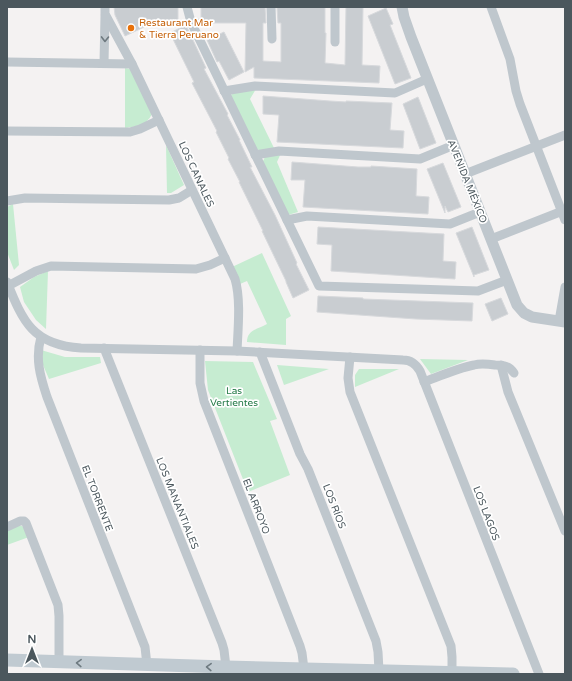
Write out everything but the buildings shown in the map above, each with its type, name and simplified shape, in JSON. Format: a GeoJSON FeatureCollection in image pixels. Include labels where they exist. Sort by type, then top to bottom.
{"type":"FeatureCollection","features":[{"type":"Feature","properties":{"kind":"main road"},"geometry":{"type":"LineString","coordinates":[[7,660],[226,667],[248,671],[304,669],[513,674]]}},
{"type":"Feature","properties":{"kind":"street"},"geometry":{"type":"LineString","coordinates":[[187,7],[191,22],[319,286],[478,291],[507,280]]}},
{"type":"Feature","properties":{"kind":"street"},"geometry":{"type":"LineString","coordinates":[[271,7],[272,39]]}},
{"type":"Feature","properties":{"kind":"street"},"geometry":{"type":"LineString","coordinates":[[335,7],[335,42]]}},
{"type":"Feature","properties":{"kind":"street","name":"AVENIDA MÉXICO"},"geometry":{"type":"LineString","coordinates":[[402,7],[407,27],[427,80],[517,305],[524,313],[532,317],[562,321]]}},
{"type":"Feature","properties":{"kind":"street"},"geometry":{"type":"LineString","coordinates":[[491,7],[510,58],[520,104],[564,214],[491,239]]}},
{"type":"Feature","properties":{"kind":"street","name":"LOS CANALES"},"geometry":{"type":"LineString","coordinates":[[104,63],[105,11]]}},
{"type":"Feature","properties":{"kind":"street","name":"LOS CANALES"},"geometry":{"type":"LineString","coordinates":[[105,11],[235,279],[238,297],[237,351]]}},
{"type":"Feature","properties":{"kind":"street"},"geometry":{"type":"LineString","coordinates":[[7,62],[132,64]]}},
{"type":"Feature","properties":{"kind":"street"},"geometry":{"type":"LineString","coordinates":[[224,91],[255,86],[395,93],[427,80]]}},
{"type":"Feature","properties":{"kind":"street"},"geometry":{"type":"LineString","coordinates":[[7,131],[130,132],[159,120]]}},
{"type":"Feature","properties":{"kind":"street"},"geometry":{"type":"LineString","coordinates":[[465,174],[565,135]]}},
{"type":"Feature","properties":{"kind":"street"},"geometry":{"type":"LineString","coordinates":[[256,155],[279,150],[420,159],[454,145]]}},
{"type":"Feature","properties":{"kind":"street"},"geometry":{"type":"LineString","coordinates":[[7,201],[25,198],[169,200],[179,198],[192,190]]}},
{"type":"Feature","properties":{"kind":"street"},"geometry":{"type":"LineString","coordinates":[[287,220],[307,216],[450,224],[480,212]]}},
{"type":"Feature","properties":{"kind":"street"},"geometry":{"type":"LineString","coordinates":[[225,258],[210,265],[196,269],[51,266],[8,284],[21,315],[33,331],[40,337],[54,344],[70,347],[237,351],[350,357],[348,378],[350,392],[451,646],[452,673]]}},
{"type":"Feature","properties":{"kind":"street"},"geometry":{"type":"LineString","coordinates":[[562,321],[565,287]]}},
{"type":"Feature","properties":{"kind":"street","name":"EL TORRENTE"},"geometry":{"type":"LineString","coordinates":[[40,337],[38,358],[46,397],[145,647],[147,665]]}},
{"type":"Feature","properties":{"kind":"street","name":"LOS MANANTIALES"},"geometry":{"type":"LineString","coordinates":[[104,348],[222,643],[226,667]]}},
{"type":"Feature","properties":{"kind":"street","name":"EL ARROYO"},"geometry":{"type":"LineString","coordinates":[[200,350],[200,383],[204,401],[300,646],[304,669]]}},
{"type":"Feature","properties":{"kind":"street","name":"LOS RÍOS"},"geometry":{"type":"LineString","coordinates":[[260,352],[300,454],[308,468],[376,641],[379,671]]}},
{"type":"Feature","properties":{"kind":"street","name":"LOS LAGOS"},"geometry":{"type":"LineString","coordinates":[[350,357],[408,360],[418,368],[539,674]]}},
{"type":"Feature","properties":{"kind":"street"},"geometry":{"type":"LineString","coordinates":[[424,382],[475,364],[501,365],[509,368],[514,373]]}},
{"type":"Feature","properties":{"kind":"street"},"geometry":{"type":"LineString","coordinates":[[501,365],[508,392],[565,531]]}},
{"type":"Feature","properties":{"kind":"street"},"geometry":{"type":"LineString","coordinates":[[7,526],[24,521],[27,524],[58,605],[59,662]]}},
{"type":"Feature","properties":{"kind":"green space"},"geometry":{"type":"Polygon","coordinates":[[[125,68],[130,69],[152,114],[144,123],[125,128],[125,68]]]}},
{"type":"Feature","properties":{"kind":"green space"},"geometry":{"type":"Polygon","coordinates":[[[256,89],[250,99],[274,148],[261,151],[254,148],[231,96],[232,92],[256,89]]]}},
{"type":"Feature","properties":{"kind":"green space"},"geometry":{"type":"Polygon","coordinates":[[[166,145],[184,185],[171,193],[167,193],[166,145]]]}},
{"type":"Feature","properties":{"kind":"green space"},"geometry":{"type":"Polygon","coordinates":[[[281,153],[277,162],[298,212],[288,215],[262,163],[265,157],[281,153]]]}},
{"type":"Feature","properties":{"kind":"green space"},"geometry":{"type":"Polygon","coordinates":[[[13,204],[19,265],[14,270],[7,252],[7,207],[13,204]]]}},
{"type":"Feature","properties":{"kind":"green space"},"geometry":{"type":"Polygon","coordinates":[[[262,253],[291,316],[286,319],[286,345],[247,342],[247,338],[251,332],[267,324],[247,281],[240,284],[232,267],[262,253]]]}},
{"type":"Feature","properties":{"kind":"green space"},"geometry":{"type":"Polygon","coordinates":[[[48,271],[46,329],[36,320],[24,302],[20,287],[34,277],[48,271]]]}},
{"type":"Feature","properties":{"kind":"green space"},"geometry":{"type":"Polygon","coordinates":[[[41,350],[65,357],[100,357],[101,363],[49,379],[43,365],[41,350]]]}},
{"type":"Feature","properties":{"kind":"green space"},"geometry":{"type":"Polygon","coordinates":[[[420,359],[468,360],[431,374],[420,359]]]}},
{"type":"Feature","properties":{"kind":"green space","name":"Las Vertientes"},"geometry":{"type":"Polygon","coordinates":[[[205,361],[253,362],[277,419],[270,421],[290,475],[248,492],[208,390],[205,361]]]}},
{"type":"Feature","properties":{"kind":"green space"},"geometry":{"type":"Polygon","coordinates":[[[277,365],[329,369],[284,385],[277,365]]]}},
{"type":"Feature","properties":{"kind":"green space"},"geometry":{"type":"Polygon","coordinates":[[[359,369],[399,369],[355,387],[355,375],[359,369]]]}},
{"type":"Feature","properties":{"kind":"green space"},"geometry":{"type":"Polygon","coordinates":[[[19,525],[24,527],[29,537],[7,545],[7,529],[19,525]]]}},
{"type":"Feature","properties":{"kind":"place","name":"Restaurant Mar & Tierra Peruano"},"geometry":{"type":"Point","coordinates":[131,28]}}]}
